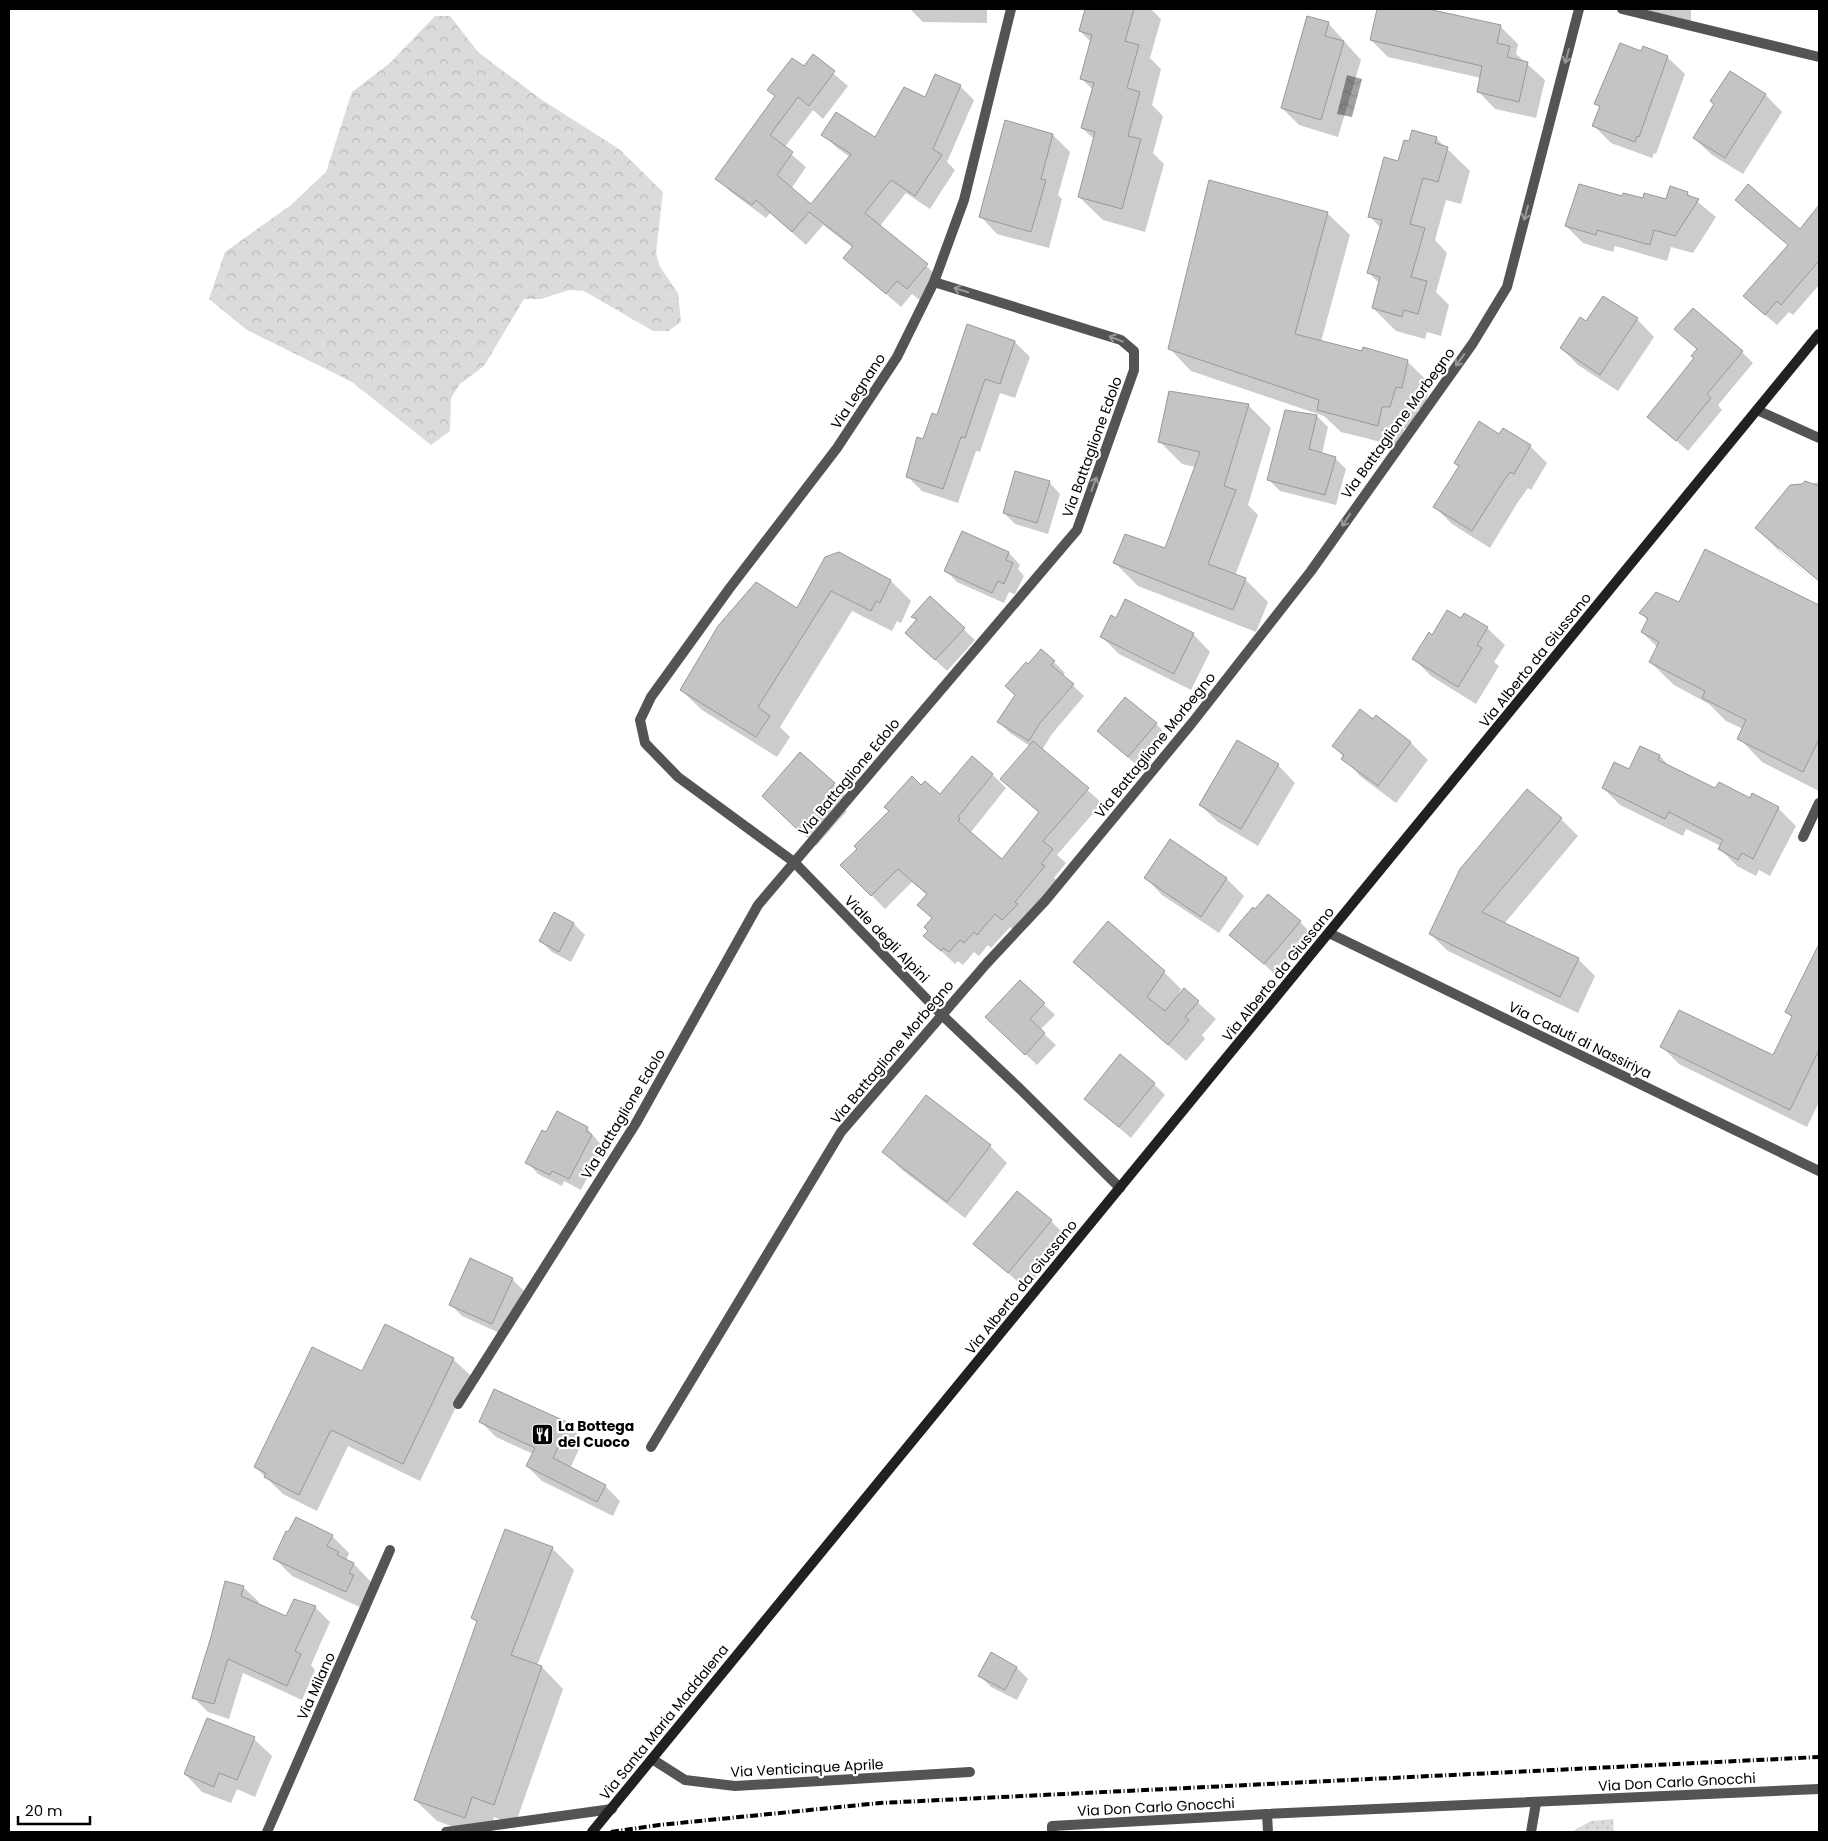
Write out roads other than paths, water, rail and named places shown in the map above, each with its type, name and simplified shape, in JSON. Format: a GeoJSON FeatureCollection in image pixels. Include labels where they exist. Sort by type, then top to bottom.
{"type":"FeatureCollection","features":[{"type":"Feature","properties":{"kind":"street","name":"Via Legnano"},"geometry":{"type":"LineString","coordinates":[[645,743],[640,720],[651,697],[728,589],[837,448],[897,357],[934,282],[964,200],[1011,9]]}},
{"type":"Feature","properties":{"kind":"street","name":"Via Battaglione Morbegno"},"geometry":{"type":"LineString","coordinates":[[651,1447],[842,1132],[942,1015],[1044,901],[1192,723],[1311,571],[1366,490],[1473,343],[1507,287],[1580,9]]}},
{"type":"Feature","properties":{"kind":"street"},"geometry":{"type":"LineString","coordinates":[[1622,9],[1819,57]]}},
{"type":"Feature","properties":{"kind":"street","name":"Via Battaglione Edolo"},"geometry":{"type":"LineString","coordinates":[[458,1404],[636,1123],[758,905],[1077,530],[1134,370],[1134,351],[1121,340],[934,282]]}},
{"type":"Feature","properties":{"kind":"street","name":"Via Alberto da Giussano"},"geometry":{"type":"LineString","coordinates":[[757,1629],[1819,334]]}},
{"type":"Feature","properties":{"kind":"street"},"geometry":{"type":"LineString","coordinates":[[1757,410],[1819,438]]}},
{"type":"Feature","properties":{"kind":"street","name":"Viale degli Alpini"},"geometry":{"type":"LineString","coordinates":[[645,743],[678,777],[794,862],[942,1015],[1120,1188]]}},
{"type":"Feature","properties":{"kind":"street"},"geometry":{"type":"LineString","coordinates":[[1803,837],[1819,803]]}},
{"type":"Feature","properties":{"kind":"street","name":"Via Caduti di Nassiriya"},"geometry":{"type":"LineString","coordinates":[[1329,932],[1819,1172]]}},
{"type":"Feature","properties":{"kind":"street","name":"Via Milano"},"geometry":{"type":"LineString","coordinates":[[267,1832],[390,1550]]}},
{"type":"Feature","properties":{"kind":"street","name":"Via Santa Maria Maddalena"},"geometry":{"type":"LineString","coordinates":[[592,1832],[757,1629]]}},
{"type":"Feature","properties":{"kind":"street","name":"Via Venticinque Aprile"},"geometry":{"type":"LineString","coordinates":[[652,1759],[685,1780],[735,1786],[970,1772]]}},
{"type":"Feature","properties":{"kind":"street","name":"Via Don Carlo Gnocchi"},"geometry":{"type":"LineString","coordinates":[[1052,1832],[1052,1826],[1267,1814],[1819,1789]]}},
{"type":"Feature","properties":{"kind":"street"},"geometry":{"type":"LineString","coordinates":[[1531,1832],[1536,1803]]}},
{"type":"Feature","properties":{"kind":"street"},"geometry":{"type":"LineString","coordinates":[[446,1832],[612,1809]]}},
{"type":"Feature","properties":{"kind":"street"},"geometry":{"type":"LineString","coordinates":[[1267,1814],[1268,1832]]}},
{"type":"Feature","properties":{"kind":"water"},"geometry":{"type":"Polygon","coordinates":[[[1347,75],[1362,79],[1352,117],[1337,114],[1347,75]]]}},
{"type":"Feature","properties":{"kind":"railway"},"geometry":{"type":"LineString","coordinates":[[611,1832],[659,1825],[880,1803],[1819,1757]]}},
{"type":"Feature","properties":{"kind":"place","name":"La Bottega del Cuoco"},"geometry":{"type":"Point","coordinates":[542,1434]}}]}
